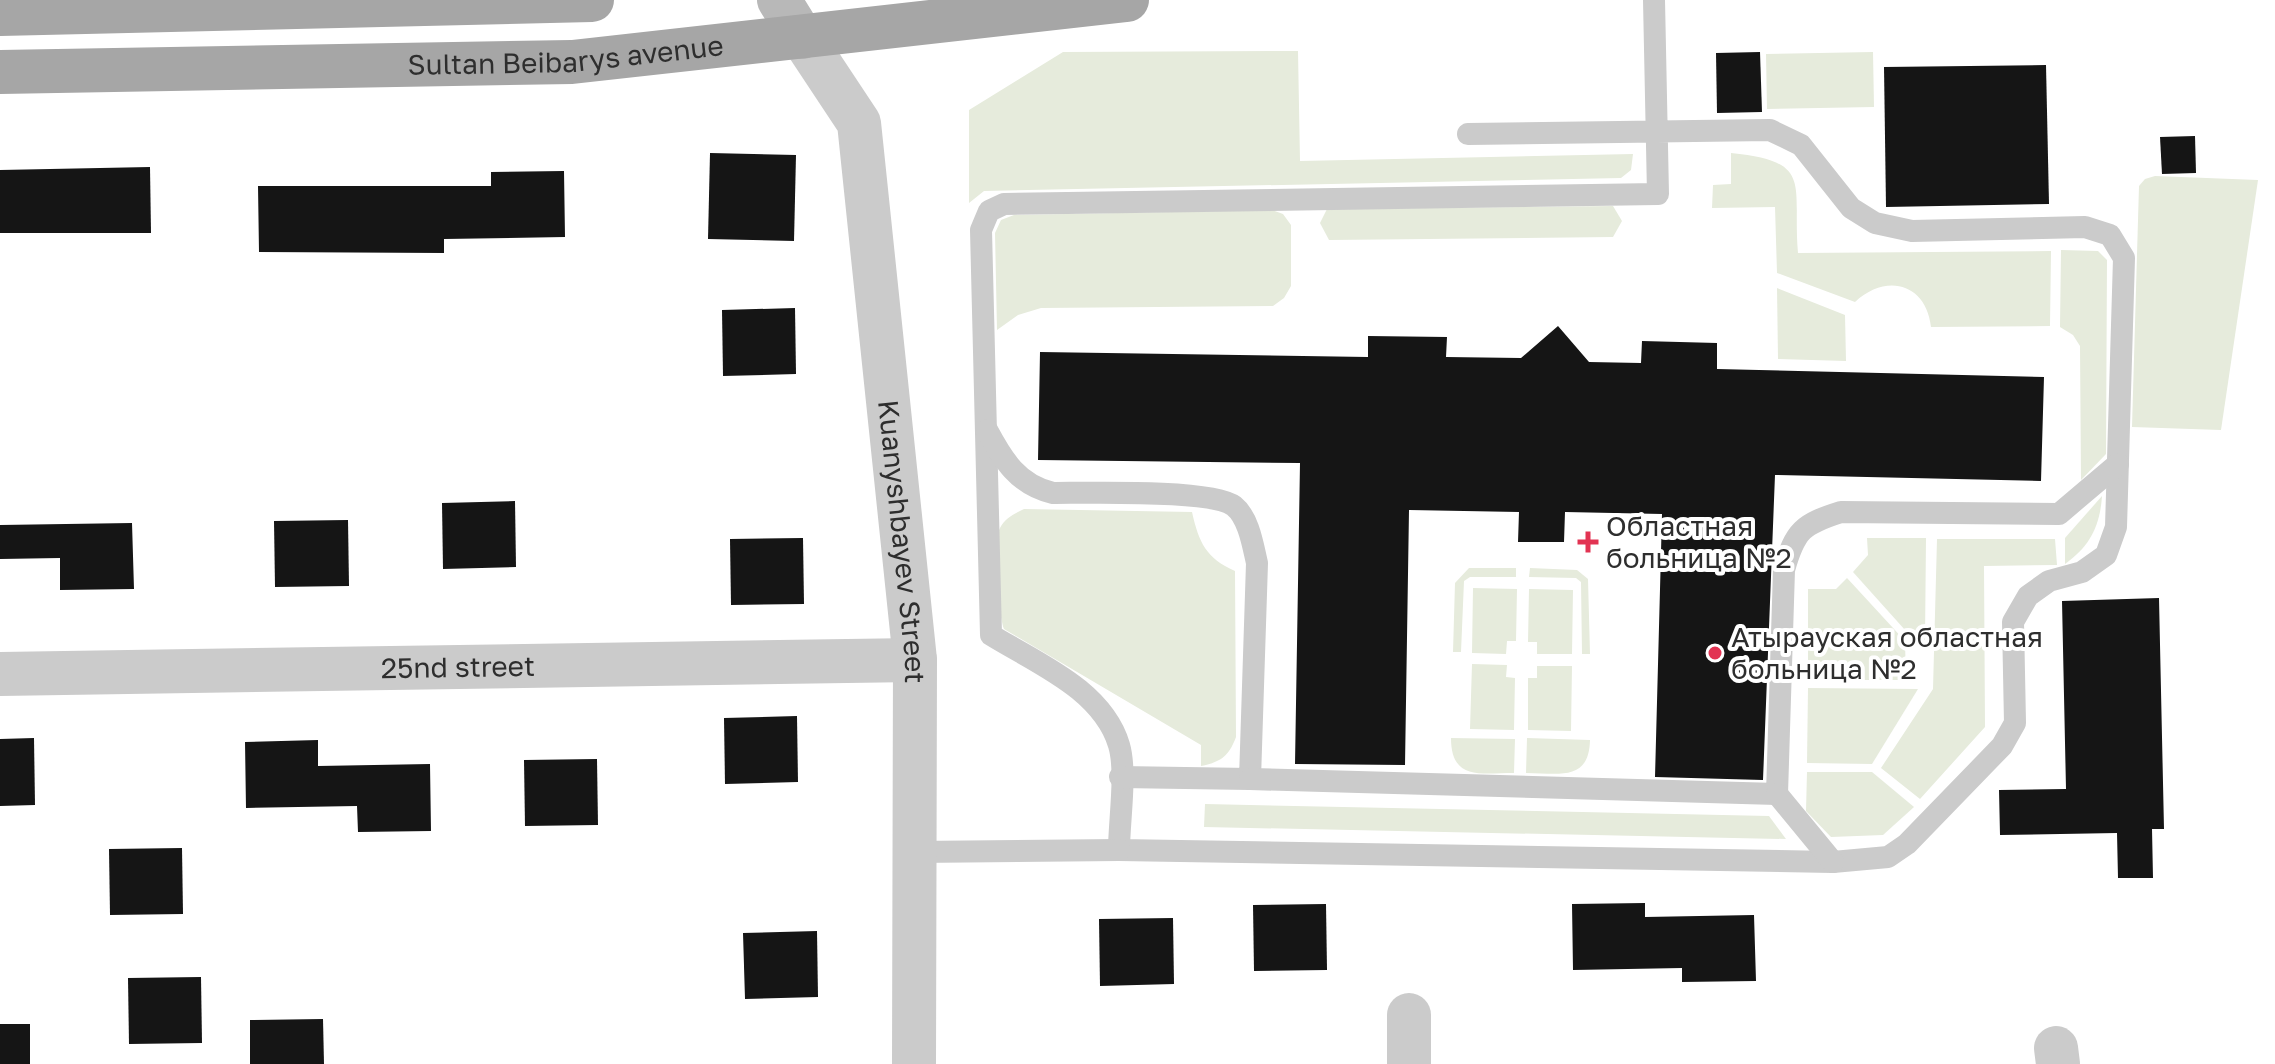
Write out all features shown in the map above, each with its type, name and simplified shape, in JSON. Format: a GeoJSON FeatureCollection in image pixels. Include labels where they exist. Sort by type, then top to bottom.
{"type":"FeatureCollection","features":[{"type":"Feature","properties":{"kind":"main road","name":"Sultan Beibarys avenue"},"geometry":{"type":"LineString","coordinates":[[0,14],[592,0]]}},
{"type":"Feature","properties":{"kind":"main road","name":"Sultan Beibarys avenue"},"geometry":{"type":"LineString","coordinates":[[0,72],[572,62],[1127,0]]}},
{"type":"Feature","properties":{"kind":"street"},"geometry":{"type":"LineString","coordinates":[[779,0],[802,37]]}},
{"type":"Feature","properties":{"kind":"street","name":"Kuanyshbayev Street"},"geometry":{"type":"LineString","coordinates":[[802,37],[859,123],[915,660],[914,1064]]}},
{"type":"Feature","properties":{"kind":"street","name":"25nd street"},"geometry":{"type":"LineString","coordinates":[[0,674],[915,660]]}},
{"type":"Feature","properties":{"kind":"street"},"geometry":{"type":"LineString","coordinates":[[1409,1015],[1409,1064]]}},
{"type":"Feature","properties":{"kind":"lane"},"geometry":{"type":"LineString","coordinates":[[1119,850],[1119,747],[1104,715],[1082,692],[991,635],[981,230],[989,211],[1004,204],[1658,194],[1654,0]]}},
{"type":"Feature","properties":{"kind":"lane"},"geometry":{"type":"LineString","coordinates":[[915,852],[1119,850],[1833,862],[1888,857],[1907,844],[2002,746],[2015,723],[2013,622],[2028,596],[2049,581],[2082,572],[2106,555],[2116,527],[2124,258],[2110,235],[2085,227],[1912,231],[1875,223],[1851,208],[1801,145],[1770,130],[1468,134]]}},
{"type":"Feature","properties":{"kind":"lane"},"geometry":{"type":"LineString","coordinates":[[986,429],[1014,473],[1032,488],[1053,493],[1205,497],[1234,506],[1249,530],[1257,563],[1250,779]]}},
{"type":"Feature","properties":{"kind":"lane"},"geometry":{"type":"LineString","coordinates":[[1833,862],[1777,794],[1784,570],[1791,543],[1808,523],[1841,512],[2059,514],[2118,464]]}},
{"type":"Feature","properties":{"kind":"lane"},"geometry":{"type":"LineString","coordinates":[[1120,777],[1777,794]]}},
{"type":"Feature","properties":{"kind":"shaded area"},"geometry":{"type":"Polygon","coordinates":[[[1298,51],[1300,161],[1633,154],[1631,170],[1621,178],[984,191],[969,203],[969,110],[1063,52],[1298,51]]]}},
{"type":"Feature","properties":{"kind":"shaded area"},"geometry":{"type":"Polygon","coordinates":[[[1873,52],[1874,107],[1767,109],[1766,54],[1873,52]]]}},
{"type":"Feature","properties":{"kind":"shaded area"},"geometry":{"type":"Polygon","coordinates":[[[1731,153],[1776,162],[1788,170],[1794,180],[1796,194],[1798,253],[2051,251],[2050,326],[1931,327],[1921,300],[1903,287],[1879,287],[1855,302],[1777,273],[1775,207],[1712,208],[1713,185],[1731,184],[1731,153]]]}},
{"type":"Feature","properties":{"kind":"shaded area"},"geometry":{"type":"Polygon","coordinates":[[[2155,176],[2258,180],[2221,430],[2132,427],[2139,186],[2145,179],[2155,176]]]}},
{"type":"Feature","properties":{"kind":"shaded area"},"geometry":{"type":"Polygon","coordinates":[[[1613,206],[1622,221],[1613,237],[1329,240],[1320,223],[1327,209],[1613,206]]]}},
{"type":"Feature","properties":{"kind":"shaded area"},"geometry":{"type":"Polygon","coordinates":[[[1272,210],[1283,214],[1291,225],[1291,286],[1284,298],[1273,306],[1041,308],[1018,315],[997,330],[995,233],[1001,220],[1014,215],[1272,210]]]}},
{"type":"Feature","properties":{"kind":"shaded area"},"geometry":{"type":"Polygon","coordinates":[[[2061,250],[2098,251],[2107,260],[2106,454],[2081,480],[2080,346],[2073,335],[2060,327],[2061,250]]]}},
{"type":"Feature","properties":{"kind":"shaded area"},"geometry":{"type":"Polygon","coordinates":[[[1777,288],[1845,315],[1846,361],[1778,359],[1777,288]]]}},
{"type":"Feature","properties":{"kind":"shaded area"},"geometry":{"type":"Polygon","coordinates":[[[2102,496],[2099,517],[2092,534],[2081,550],[2065,564],[2065,538],[2102,496]]]}},
{"type":"Feature","properties":{"kind":"shaded area"},"geometry":{"type":"Polygon","coordinates":[[[1024,509],[1192,512],[1210,555],[1235,571],[1236,737],[1223,757],[1201,766],[1201,745],[1004,629],[997,578],[998,536],[1004,522],[1024,509]]]}},
{"type":"Feature","properties":{"kind":"shaded area"},"geometry":{"type":"Polygon","coordinates":[[[1867,538],[1926,538],[1925,640],[1914,640],[1853,572],[1868,555],[1867,538]]]}},
{"type":"Feature","properties":{"kind":"shaded area"},"geometry":{"type":"Polygon","coordinates":[[[1937,539],[2055,539],[2057,565],[1984,566],[1985,727],[1920,799],[1881,768],[1933,689],[1937,539]]]}},
{"type":"Feature","properties":{"kind":"shaded area"},"geometry":{"type":"Polygon","coordinates":[[[1469,568],[1516,568],[1516,577],[1470,577],[1464,581],[1461,652],[1453,652],[1455,583],[1469,568]]]}},
{"type":"Feature","properties":{"kind":"shaded area"},"geometry":{"type":"Polygon","coordinates":[[[1530,568],[1577,570],[1588,579],[1590,654],[1582,654],[1581,582],[1576,578],[1529,577],[1530,568]]]}},
{"type":"Feature","properties":{"kind":"shaded area"},"geometry":{"type":"Polygon","coordinates":[[[1847,578],[1905,641],[1906,680],[1808,680],[1808,589],[1836,589],[1847,578]]]}},
{"type":"Feature","properties":{"kind":"shaded area"},"geometry":{"type":"Polygon","coordinates":[[[1473,588],[1517,589],[1516,641],[1507,641],[1506,654],[1472,653],[1473,588]]]}},
{"type":"Feature","properties":{"kind":"shaded area"},"geometry":{"type":"Polygon","coordinates":[[[1529,589],[1573,590],[1572,654],[1537,654],[1537,642],[1528,642],[1529,589]]]}},
{"type":"Feature","properties":{"kind":"shaded area"},"geometry":{"type":"Polygon","coordinates":[[[1472,664],[1507,665],[1506,677],[1515,678],[1514,730],[1470,729],[1472,664]]]}},
{"type":"Feature","properties":{"kind":"shaded area"},"geometry":{"type":"Polygon","coordinates":[[[1537,666],[1572,666],[1571,731],[1528,730],[1528,678],[1537,678],[1537,666]]]}},
{"type":"Feature","properties":{"kind":"shaded area"},"geometry":{"type":"Polygon","coordinates":[[[1808,688],[1918,689],[1872,764],[1807,763],[1808,688]]]}},
{"type":"Feature","properties":{"kind":"shaded area"},"geometry":{"type":"Polygon","coordinates":[[[1451,738],[1515,739],[1514,773],[1480,773],[1462,768],[1452,752],[1451,738]]]}},
{"type":"Feature","properties":{"kind":"shaded area"},"geometry":{"type":"Polygon","coordinates":[[[1527,738],[1590,740],[1584,763],[1578,769],[1560,774],[1526,773],[1527,738]]]}},
{"type":"Feature","properties":{"kind":"shaded area"},"geometry":{"type":"Polygon","coordinates":[[[1807,772],[1872,772],[1914,807],[1883,835],[1831,837],[1806,811],[1807,772]]]}},
{"type":"Feature","properties":{"kind":"shaded area"},"geometry":{"type":"Polygon","coordinates":[[[1205,804],[1769,816],[1786,839],[1204,827],[1205,804]]]}},
{"type":"Feature","properties":{"kind":"building"},"geometry":{"type":"Polygon","coordinates":[[[1760,52],[1762,112],[1717,113],[1716,53],[1760,52]]]}},
{"type":"Feature","properties":{"kind":"building"},"geometry":{"type":"Polygon","coordinates":[[[2046,65],[2049,204],[1886,207],[1884,67],[2046,65]]]}},
{"type":"Feature","properties":{"kind":"building"},"geometry":{"type":"Polygon","coordinates":[[[2195,136],[2196,173],[2162,174],[2160,137],[2195,136]]]}},
{"type":"Feature","properties":{"kind":"building"},"geometry":{"type":"Polygon","coordinates":[[[710,153],[796,155],[794,241],[708,239],[710,153]]]}},
{"type":"Feature","properties":{"kind":"building"},"geometry":{"type":"Polygon","coordinates":[[[150,167],[151,233],[0,233],[0,170],[150,167]]]}},
{"type":"Feature","properties":{"kind":"building"},"geometry":{"type":"Polygon","coordinates":[[[564,171],[565,237],[444,239],[444,253],[259,252],[258,186],[491,186],[491,172],[564,171]]]}},
{"type":"Feature","properties":{"kind":"building"},"geometry":{"type":"Polygon","coordinates":[[[795,308],[796,374],[723,376],[722,310],[795,308]]]}},
{"type":"Feature","properties":{"kind":"building","name":"Атырауская областная больница №2"},"geometry":{"type":"Polygon","coordinates":[[[1558,326],[1589,362],[1641,363],[1642,341],[1717,343],[1717,369],[2044,377],[2041,481],[1775,475],[1763,780],[1655,777],[1662,514],[1565,512],[1564,542],[1518,542],[1519,512],[1409,510],[1405,765],[1295,764],[1300,463],[1038,460],[1040,352],[1368,357],[1368,336],[1447,337],[1446,357],[1521,358],[1558,326]]]}},
{"type":"Feature","properties":{"kind":"building"},"geometry":{"type":"Polygon","coordinates":[[[515,501],[516,567],[443,569],[442,503],[515,501]]]}},
{"type":"Feature","properties":{"kind":"building"},"geometry":{"type":"Polygon","coordinates":[[[348,520],[349,586],[275,587],[274,521],[348,520]]]}},
{"type":"Feature","properties":{"kind":"building"},"geometry":{"type":"Polygon","coordinates":[[[132,523],[134,589],[60,590],[60,558],[0,559],[0,525],[132,523]]]}},
{"type":"Feature","properties":{"kind":"building"},"geometry":{"type":"Polygon","coordinates":[[[803,538],[804,604],[731,605],[730,539],[803,538]]]}},
{"type":"Feature","properties":{"kind":"building"},"geometry":{"type":"Polygon","coordinates":[[[2159,598],[2164,829],[2152,829],[2153,878],[2118,878],[2117,833],[2000,835],[1999,790],[2066,789],[2062,601],[2159,598]]]}},
{"type":"Feature","properties":{"kind":"building"},"geometry":{"type":"Polygon","coordinates":[[[797,716],[798,782],[725,784],[724,718],[797,716]]]}},
{"type":"Feature","properties":{"kind":"building"},"geometry":{"type":"Polygon","coordinates":[[[34,738],[35,805],[0,806],[0,739],[34,738]]]}},
{"type":"Feature","properties":{"kind":"building"},"geometry":{"type":"Polygon","coordinates":[[[318,740],[318,766],[430,764],[431,831],[358,832],[357,806],[246,808],[245,742],[318,740]]]}},
{"type":"Feature","properties":{"kind":"building"},"geometry":{"type":"Polygon","coordinates":[[[597,759],[598,825],[525,826],[524,760],[597,759]]]}},
{"type":"Feature","properties":{"kind":"building"},"geometry":{"type":"Polygon","coordinates":[[[182,848],[183,914],[110,915],[109,849],[182,848]]]}},
{"type":"Feature","properties":{"kind":"building"},"geometry":{"type":"Polygon","coordinates":[[[1645,903],[1645,917],[1754,915],[1756,981],[1682,982],[1682,968],[1573,970],[1572,904],[1645,903]]]}},
{"type":"Feature","properties":{"kind":"building"},"geometry":{"type":"Polygon","coordinates":[[[1326,904],[1327,970],[1254,971],[1253,905],[1326,904]]]}},
{"type":"Feature","properties":{"kind":"building"},"geometry":{"type":"Polygon","coordinates":[[[1173,918],[1174,984],[1100,986],[1099,919],[1173,918]]]}},
{"type":"Feature","properties":{"kind":"building"},"geometry":{"type":"Polygon","coordinates":[[[817,931],[818,997],[745,999],[743,933],[817,931]]]}},
{"type":"Feature","properties":{"kind":"building"},"geometry":{"type":"Polygon","coordinates":[[[201,977],[202,1043],[129,1044],[128,978],[201,977]]]}},
{"type":"Feature","properties":{"kind":"building"},"geometry":{"type":"Polygon","coordinates":[[[323,1019],[324,1064],[250,1064],[250,1020],[323,1019]]]}},
{"type":"Feature","properties":{"kind":"building"},"geometry":{"type":"Polygon","coordinates":[[[0,1024],[30,1024],[30,1064],[0,1064],[0,1024]]]}},
{"type":"Feature","properties":{"kind":"place","name":"Областная больница №2"},"geometry":{"type":"Point","coordinates":[1588,542]}},
{"type":"Feature","properties":{"kind":"place","name":"Атырауская областная больница №2"},"geometry":{"type":"Point","coordinates":[1715,653]}}]}
